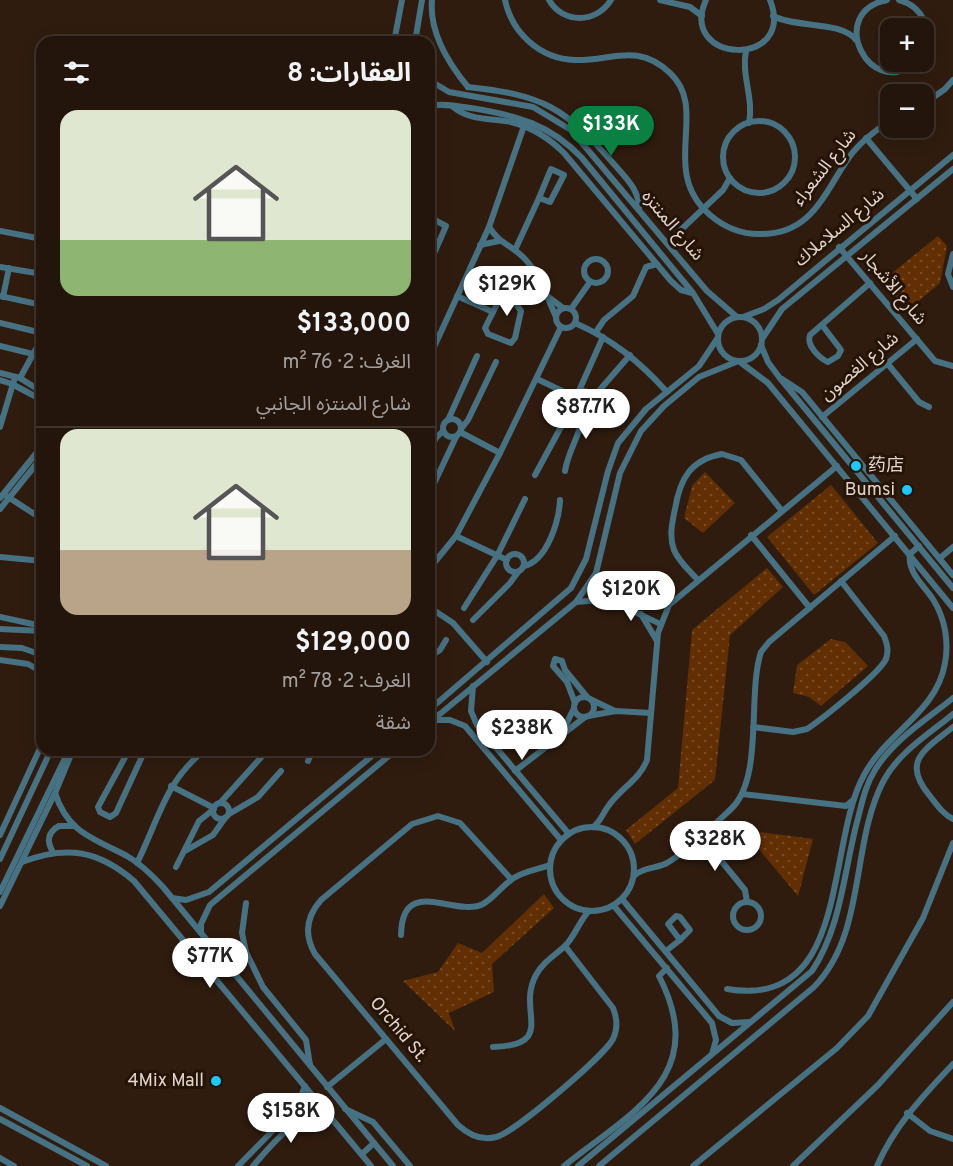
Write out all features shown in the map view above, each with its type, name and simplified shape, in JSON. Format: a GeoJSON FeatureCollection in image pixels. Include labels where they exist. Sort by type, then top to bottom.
{"type":"FeatureCollection","features":[{"type":"Feature","properties":{"kind":"street"},"geometry":{"type":"LineString","coordinates":[[395,36],[402,0]]}},
{"type":"Feature","properties":{"kind":"street"},"geometry":{"type":"LineString","coordinates":[[416,36],[422,0]]}},
{"type":"Feature","properties":{"kind":"street"},"geometry":{"type":"LineString","coordinates":[[432,0],[433,19],[437,33],[453,69],[468,87],[522,95],[560,110],[583,129],[631,185],[638,197],[639,210]]}},
{"type":"Feature","properties":{"kind":"street","name":"شارع الشعراء"},"geometry":{"type":"LineString","coordinates":[[504,0],[507,11],[525,38],[548,54],[576,60],[604,55],[633,55],[647,58],[670,73],[680,83],[685,96],[686,176],[703,209],[723,225],[748,234],[772,233],[793,227],[819,207],[852,153],[866,138],[880,128]]}},
{"type":"Feature","properties":{"kind":"street"},"geometry":{"type":"LineString","coordinates":[[549,0],[562,14],[579,19],[596,15],[611,0]]}},
{"type":"Feature","properties":{"kind":"street"},"geometry":{"type":"LineString","coordinates":[[660,0],[690,7],[702,16]]}},
{"type":"Feature","properties":{"kind":"street"},"geometry":{"type":"LineString","coordinates":[[705,1],[703,25],[712,41],[736,52],[746,51],[763,42],[774,16],[770,0]]}},
{"type":"Feature","properties":{"kind":"street"},"geometry":{"type":"LineString","coordinates":[[856,41],[858,24],[868,9],[887,0]]}},
{"type":"Feature","properties":{"kind":"street"},"geometry":{"type":"LineString","coordinates":[[902,0],[919,12],[923,18]]}},
{"type":"Feature","properties":{"kind":"street"},"geometry":{"type":"LineString","coordinates":[[690,7],[705,1]]}},
{"type":"Feature","properties":{"kind":"street"},"geometry":{"type":"LineString","coordinates":[[774,16],[785,22]]}},
{"type":"Feature","properties":{"kind":"street"},"geometry":{"type":"LineString","coordinates":[[772,25],[785,22],[844,30],[858,24]]}},
{"type":"Feature","properties":{"kind":"street"},"geometry":{"type":"LineString","coordinates":[[844,30],[856,41],[863,56],[880,68]]}},
{"type":"Feature","properties":{"kind":"street"},"geometry":{"type":"LineString","coordinates":[[746,51],[744,62],[751,112],[750,123]]}},
{"type":"Feature","properties":{"kind":"street"},"geometry":{"type":"LineString","coordinates":[[736,52],[744,62]]}},
{"type":"Feature","properties":{"kind":"street"},"geometry":{"type":"LineString","coordinates":[[934,97],[945,90],[953,80]]}},
{"type":"Feature","properties":{"kind":"street","name":"شارع المنتزه"},"geometry":{"type":"LineString","coordinates":[[435,84],[449,92],[519,103],[560,121],[582,140],[714,299],[740,317]]}},
{"type":"Feature","properties":{"kind":"street"},"geometry":{"type":"LineString","coordinates":[[464,107],[468,87]]}},
{"type":"Feature","properties":{"kind":"street","name":"شارع المنتزه"},"geometry":{"type":"LineString","coordinates":[[435,106],[464,107],[525,123],[551,131],[573,148],[693,293],[717,337]]}},
{"type":"Feature","properties":{"kind":"street"},"geometry":{"type":"LineString","coordinates":[[452,106],[467,116],[525,123],[557,146],[675,286],[693,293]]}},
{"type":"Feature","properties":{"kind":"street"},"geometry":{"type":"LineString","coordinates":[[751,112],[760,121]]}},
{"type":"Feature","properties":{"kind":"street"},"geometry":{"type":"LineString","coordinates":[[760,121],[777,126],[789,137],[795,154],[789,178],[774,190],[755,193],[737,185],[730,178],[723,159],[724,150],[733,133],[750,123],[760,121]]}},
{"type":"Feature","properties":{"kind":"street"},"geometry":{"type":"LineString","coordinates":[[435,345],[489,227],[525,123]]}},
{"type":"Feature","properties":{"kind":"street"},"geometry":{"type":"LineString","coordinates":[[866,138],[917,199]]}},
{"type":"Feature","properties":{"kind":"street","name":"شارع السلاملاك"},"geometry":{"type":"LineString","coordinates":[[740,317],[771,305],[953,155]]}},
{"type":"Feature","properties":{"kind":"street"},"geometry":{"type":"LineString","coordinates":[[515,250],[551,169],[564,174],[551,202],[539,198]]}},
{"type":"Feature","properties":{"kind":"street","name":"شارع السلاملاك"},"geometry":{"type":"LineString","coordinates":[[762,342],[782,309],[953,170]]}},
{"type":"Feature","properties":{"kind":"street"},"geometry":{"type":"LineString","coordinates":[[667,243],[723,190],[730,178]]}},
{"type":"Feature","properties":{"kind":"street"},"geometry":{"type":"LineString","coordinates":[[723,190],[737,185]]}},
{"type":"Feature","properties":{"kind":"street"},"geometry":{"type":"LineString","coordinates":[[613,197],[622,190]]}},
{"type":"Feature","properties":{"kind":"street"},"geometry":{"type":"LineString","coordinates":[[435,220],[446,226],[435,251]]}},
{"type":"Feature","properties":{"kind":"street"},"geometry":{"type":"LineString","coordinates":[[489,227],[499,241],[515,250],[534,270],[561,327]]}},
{"type":"Feature","properties":{"kind":"street"},"geometry":{"type":"LineString","coordinates":[[632,234],[639,229]]}},
{"type":"Feature","properties":{"kind":"street"},"geometry":{"type":"LineString","coordinates":[[0,231],[36,238]]}},
{"type":"Feature","properties":{"kind":"street"},"geometry":{"type":"LineString","coordinates":[[480,245],[499,241]]}},
{"type":"Feature","properties":{"kind":"street","name":"شارع الأشجار"},"geometry":{"type":"LineString","coordinates":[[839,247],[936,361],[953,366]]}},
{"type":"Feature","properties":{"kind":"street"},"geometry":{"type":"LineString","coordinates":[[953,254],[948,268],[953,287]]}},
{"type":"Feature","properties":{"kind":"street"},"geometry":{"type":"LineString","coordinates":[[596,332],[604,320],[633,296],[646,267],[657,264]]}},
{"type":"Feature","properties":{"kind":"street"},"geometry":{"type":"LineString","coordinates":[[0,267],[36,273]]}},
{"type":"Feature","properties":{"kind":"street"},"geometry":{"type":"LineString","coordinates":[[9,268],[1,297],[36,304]]}},
{"type":"Feature","properties":{"kind":"street"},"geometry":{"type":"LineString","coordinates":[[500,297],[518,306],[521,311],[515,338],[511,343],[486,331],[493,312],[500,297],[512,273]]}},
{"type":"Feature","properties":{"kind":"street"},"geometry":{"type":"LineString","coordinates":[[571,309],[590,282]]}},
{"type":"Feature","properties":{"kind":"street"},"geometry":{"type":"LineString","coordinates":[[822,325],[841,350],[838,356],[828,362],[808,340],[810,335],[870,283]]}},
{"type":"Feature","properties":{"kind":"street"},"geometry":{"type":"LineString","coordinates":[[457,296],[493,312]]}},
{"type":"Feature","properties":{"kind":"street"},"geometry":{"type":"LineString","coordinates":[[546,296],[562,308],[571,309],[576,315],[575,323],[569,328],[561,327]]}},
{"type":"Feature","properties":{"kind":"street"},"geometry":{"type":"LineString","coordinates":[[556,317],[562,308]]}},
{"type":"Feature","properties":{"kind":"street"},"geometry":{"type":"LineString","coordinates":[[435,705],[571,588],[583,567],[600,509],[604,485],[613,457],[626,431],[667,392],[699,366],[726,321],[740,317],[755,324],[768,362],[779,377],[953,588]]}},
{"type":"Feature","properties":{"kind":"street"},"geometry":{"type":"LineString","coordinates":[[0,323],[36,333]]}},
{"type":"Feature","properties":{"kind":"street"},"geometry":{"type":"LineString","coordinates":[[575,323],[603,336],[630,355],[667,392]]}},
{"type":"Feature","properties":{"kind":"street"},"geometry":{"type":"LineString","coordinates":[[435,562],[456,536],[500,453],[561,327]]}},
{"type":"Feature","properties":{"kind":"street"},"geometry":{"type":"LineString","coordinates":[[435,334],[439,336]]}},
{"type":"Feature","properties":{"kind":"street"},"geometry":{"type":"LineString","coordinates":[[535,475],[576,398],[603,336]]}},
{"type":"Feature","properties":{"kind":"street"},"geometry":{"type":"LineString","coordinates":[[717,337],[725,357],[738,362],[765,380],[953,608]]}},
{"type":"Feature","properties":{"kind":"street","name":"شارع الغصون"},"geometry":{"type":"LineString","coordinates":[[822,417],[917,339]]}},
{"type":"Feature","properties":{"kind":"street"},"geometry":{"type":"LineString","coordinates":[[435,719],[576,602],[596,573],[620,474],[633,444],[653,418],[699,377],[754,357],[762,342]]}},
{"type":"Feature","properties":{"kind":"street"},"geometry":{"type":"LineString","coordinates":[[0,346],[36,356]]}},
{"type":"Feature","properties":{"kind":"street"},"geometry":{"type":"LineString","coordinates":[[0,428],[12,384],[19,378],[36,348]]}},
{"type":"Feature","properties":{"kind":"street"},"geometry":{"type":"LineString","coordinates":[[583,409],[590,405],[591,400],[630,355]]}},
{"type":"Feature","properties":{"kind":"street"},"geometry":{"type":"LineString","coordinates":[[435,440],[448,420],[477,356]]}},
{"type":"Feature","properties":{"kind":"street"},"geometry":{"type":"LineString","coordinates":[[435,482],[496,363]]}},
{"type":"Feature","properties":{"kind":"street"},"geometry":{"type":"LineString","coordinates":[[887,363],[920,402],[929,407]]}},
{"type":"Feature","properties":{"kind":"street"},"geometry":{"type":"LineString","coordinates":[[0,373],[19,378],[36,388]]}},
{"type":"Feature","properties":{"kind":"street"},"geometry":{"type":"LineString","coordinates":[[779,377],[802,392],[953,575]]}},
{"type":"Feature","properties":{"kind":"street"},"geometry":{"type":"LineString","coordinates":[[19,378],[19,387]]}},
{"type":"Feature","properties":{"kind":"street"},"geometry":{"type":"LineString","coordinates":[[537,379],[576,398],[583,409],[583,418],[569,451],[565,471]]}},
{"type":"Feature","properties":{"kind":"street"},"geometry":{"type":"LineString","coordinates":[[0,380],[36,397]]}},
{"type":"Feature","properties":{"kind":"street"},"geometry":{"type":"LineString","coordinates":[[576,398],[587,393],[591,400]]}},
{"type":"Feature","properties":{"kind":"street"},"geometry":{"type":"LineString","coordinates":[[448,420],[457,421],[459,433]]}},
{"type":"Feature","properties":{"kind":"street"},"geometry":{"type":"LineString","coordinates":[[443,430],[447,436],[459,433],[500,453]]}},
{"type":"Feature","properties":{"kind":"street"},"geometry":{"type":"LineString","coordinates":[[818,445],[828,437]]}},
{"type":"Feature","properties":{"kind":"street"},"geometry":{"type":"LineString","coordinates":[[697,579],[679,560],[671,530],[682,480],[694,465],[722,454],[741,460],[782,511]]}},
{"type":"Feature","properties":{"kind":"street"},"geometry":{"type":"LineString","coordinates":[[0,509],[4,496],[36,460]]}},
{"type":"Feature","properties":{"kind":"street"},"geometry":{"type":"LineString","coordinates":[[594,827],[604,816],[608,807],[644,768],[648,751],[657,642],[660,624],[669,605],[697,579],[837,466]]}},
{"type":"Feature","properties":{"kind":"street"},"geometry":{"type":"LineString","coordinates":[[604,485],[611,488],[618,487]]}},
{"type":"Feature","properties":{"kind":"street"},"geometry":{"type":"LineString","coordinates":[[4,496],[36,515]]}},
{"type":"Feature","properties":{"kind":"street"},"geometry":{"type":"LineString","coordinates":[[464,608],[497,556],[525,499]]}},
{"type":"Feature","properties":{"kind":"street"},"geometry":{"type":"LineString","coordinates":[[473,620],[524,566],[533,562],[541,554],[557,520],[560,500]]}},
{"type":"Feature","properties":{"kind":"street"},"geometry":{"type":"LineString","coordinates":[[600,509],[607,508],[612,512]]}},
{"type":"Feature","properties":{"kind":"street"},"geometry":{"type":"LineString","coordinates":[[751,535],[810,608]]}},
{"type":"Feature","properties":{"kind":"street"},"geometry":{"type":"LineString","coordinates":[[456,536],[507,560]]}},
{"type":"Feature","properties":{"kind":"street"},"geometry":{"type":"LineString","coordinates":[[634,876],[634,863],[625,843],[606,829],[594,827],[569,834],[561,840],[555,848],[549,869],[559,896],[579,910],[588,912],[614,906],[622,899],[634,876],[644,869],[667,863],[729,811],[742,794],[747,779],[762,652],[770,642],[895,537]]}},
{"type":"Feature","properties":{"kind":"street"},"geometry":{"type":"LineString","coordinates":[[910,554],[919,546]]}},
{"type":"Feature","properties":{"kind":"street"},"geometry":{"type":"LineString","coordinates":[[940,558],[953,547]]}},
{"type":"Feature","properties":{"kind":"street"},"geometry":{"type":"LineString","coordinates":[[578,1166],[800,983],[821,957],[833,928],[863,797],[876,769],[938,687],[947,651],[940,614],[913,572],[910,554]]}},
{"type":"Feature","properties":{"kind":"street"},"geometry":{"type":"LineString","coordinates":[[507,560],[512,555],[518,555],[523,559],[524,566]]}},
{"type":"Feature","properties":{"kind":"street"},"geometry":{"type":"LineString","coordinates":[[0,557],[36,560]]}},
{"type":"Feature","properties":{"kind":"street"},"geometry":{"type":"LineString","coordinates":[[507,560],[510,570],[518,572]]}},
{"type":"Feature","properties":{"kind":"street"},"geometry":{"type":"LineString","coordinates":[[596,573],[599,586],[613,599],[660,624]]}},
{"type":"Feature","properties":{"kind":"street"},"geometry":{"type":"LineString","coordinates":[[753,727],[793,732],[807,729],[874,674],[885,661],[888,644],[884,636],[841,581]]}},
{"type":"Feature","properties":{"kind":"street"},"geometry":{"type":"LineString","coordinates":[[576,602],[613,599]]}},
{"type":"Feature","properties":{"kind":"street"},"geometry":{"type":"LineString","coordinates":[[435,611],[453,623],[487,662]]}},
{"type":"Feature","properties":{"kind":"street"},"geometry":{"type":"LineString","coordinates":[[640,614],[657,642]]}},
{"type":"Feature","properties":{"kind":"street"},"geometry":{"type":"LineString","coordinates":[[0,617],[36,625]]}},
{"type":"Feature","properties":{"kind":"street"},"geometry":{"type":"LineString","coordinates":[[0,629],[36,631]]}},
{"type":"Feature","properties":{"kind":"street"},"geometry":{"type":"LineString","coordinates":[[435,653],[440,650],[446,640]]}},
{"type":"Feature","properties":{"kind":"street"},"geometry":{"type":"LineString","coordinates":[[0,647],[22,648],[36,653]]}},
{"type":"Feature","properties":{"kind":"street"},"geometry":{"type":"LineString","coordinates":[[0,660],[28,664],[36,669]]}},
{"type":"Feature","properties":{"kind":"street"},"geometry":{"type":"LineString","coordinates":[[516,771],[562,732],[586,716],[594,708],[588,698],[563,671],[579,716],[586,716],[616,711],[651,713]]}},
{"type":"Feature","properties":{"kind":"street"},"geometry":{"type":"LineString","coordinates":[[473,686],[471,703],[474,718],[569,834]]}},
{"type":"Feature","properties":{"kind":"street"},"geometry":{"type":"LineString","coordinates":[[562,732],[574,705],[580,698],[588,698],[616,711]]}},
{"type":"Feature","properties":{"kind":"street"},"geometry":{"type":"LineString","coordinates":[[727,989],[751,991],[776,986],[797,974],[814,953],[826,922],[849,813],[871,763],[905,731],[953,698]]}},
{"type":"Feature","properties":{"kind":"street"},"geometry":{"type":"LineString","coordinates":[[599,1166],[821,980],[834,962],[843,941],[876,798],[885,778],[905,753],[953,714]]}},
{"type":"Feature","properties":{"kind":"street"},"geometry":{"type":"LineString","coordinates":[[435,722],[450,720],[465,726],[561,840]]}},
{"type":"Feature","properties":{"kind":"street"},"geometry":{"type":"LineString","coordinates":[[953,727],[922,752],[916,767],[920,785],[944,813],[953,819]]}},
{"type":"Feature","properties":{"kind":"street"},"geometry":{"type":"LineString","coordinates":[[0,835],[36,756]]}},
{"type":"Feature","properties":{"kind":"street"},"geometry":{"type":"LineString","coordinates":[[1,855],[48,756]]}},
{"type":"Feature","properties":{"kind":"street"},"geometry":{"type":"LineString","coordinates":[[0,906],[3,890],[68,756]]}},
{"type":"Feature","properties":{"kind":"street"},"geometry":{"type":"LineString","coordinates":[[3,890],[22,862],[55,793],[69,756]]}},
{"type":"Feature","properties":{"kind":"street"},"geometry":{"type":"LineString","coordinates":[[126,756],[98,807],[100,812],[110,817],[116,813],[142,756]]}},
{"type":"Feature","properties":{"kind":"street"},"geometry":{"type":"LineString","coordinates":[[137,863],[171,786],[178,775],[198,756]]}},
{"type":"Feature","properties":{"kind":"street"},"geometry":{"type":"LineString","coordinates":[[176,867],[199,821],[220,803],[262,756]]}},
{"type":"Feature","properties":{"kind":"street"},"geometry":{"type":"LineString","coordinates":[[308,761],[310,756]]}},
{"type":"Feature","properties":{"kind":"street"},"geometry":{"type":"LineString","coordinates":[[171,898],[186,900],[202,896],[372,756]]}},
{"type":"Feature","properties":{"kind":"street"},"geometry":{"type":"LineString","coordinates":[[201,934],[201,924],[210,905],[267,860],[389,756]]}},
{"type":"Feature","properties":{"kind":"street"},"geometry":{"type":"LineString","coordinates":[[185,851],[205,842],[227,816],[258,797],[281,771]]}},
{"type":"Feature","properties":{"kind":"street"},"geometry":{"type":"LineString","coordinates":[[347,777],[354,785]]}},
{"type":"Feature","properties":{"kind":"street"},"geometry":{"type":"LineString","coordinates":[[171,786],[214,808],[216,816],[227,816]]}},
{"type":"Feature","properties":{"kind":"street"},"geometry":{"type":"LineString","coordinates":[[55,793],[63,813],[72,826],[137,863],[171,898],[393,1166]]}},
{"type":"Feature","properties":{"kind":"street"},"geometry":{"type":"LineString","coordinates":[[742,794],[846,806],[854,799],[863,797]]}},
{"type":"Feature","properties":{"kind":"street"},"geometry":{"type":"LineString","coordinates":[[220,803],[229,807],[227,816]]}},
{"type":"Feature","properties":{"kind":"street"},"geometry":{"type":"LineString","coordinates":[[846,806],[849,813],[857,819]]}},
{"type":"Feature","properties":{"kind":"street"},"geometry":{"type":"LineString","coordinates":[[604,816],[606,829]]}},
{"type":"Feature","properties":{"kind":"street","name":"Orchid St."},"geometry":{"type":"LineString","coordinates":[[511,879],[459,823],[450,818],[429,817],[405,829],[315,907],[308,924],[308,939],[311,947],[386,1039],[465,1131],[489,1138],[506,1133],[597,1058],[615,1034],[616,1020],[613,1008],[565,946]]}},
{"type":"Feature","properties":{"kind":"street"},"geometry":{"type":"LineString","coordinates":[[52,852],[48,840],[54,829],[59,826],[72,826]]}},
{"type":"Feature","properties":{"kind":"street"},"geometry":{"type":"LineString","coordinates":[[700,835],[745,890],[747,902]]}},
{"type":"Feature","properties":{"kind":"street"},"geometry":{"type":"LineString","coordinates":[[693,1166],[837,1048],[862,1023],[880,998],[923,918],[953,843]]}},
{"type":"Feature","properties":{"kind":"street"},"geometry":{"type":"LineString","coordinates":[[259,850],[267,860]]}},
{"type":"Feature","properties":{"kind":"street"},"geometry":{"type":"LineString","coordinates":[[22,862],[52,852],[86,854],[117,868],[134,881],[371,1166]]}},
{"type":"Feature","properties":{"kind":"street"},"geometry":{"type":"LineString","coordinates":[[848,858],[861,861]]}},
{"type":"Feature","properties":{"kind":"street"},"geometry":{"type":"LineString","coordinates":[[634,863],[644,869]]}},
{"type":"Feature","properties":{"kind":"street"},"geometry":{"type":"LineString","coordinates":[[401,935],[405,914],[421,901],[432,900],[459,907],[475,907],[490,899],[511,879],[536,870],[549,869]]}},
{"type":"Feature","properties":{"kind":"street"},"geometry":{"type":"LineString","coordinates":[[842,883],[856,886]]}},
{"type":"Feature","properties":{"kind":"street"},"geometry":{"type":"LineString","coordinates":[[622,899],[719,1016],[739,1024],[753,1021]]}},
{"type":"Feature","properties":{"kind":"street"},"geometry":{"type":"LineString","coordinates":[[747,902],[758,907],[761,916],[757,926],[748,930],[736,925],[733,916],[737,906],[747,902]]}},
{"type":"Feature","properties":{"kind":"street"},"geometry":{"type":"LineString","coordinates":[[246,903],[242,933],[246,952],[263,987],[306,1040],[310,1065]]}},
{"type":"Feature","properties":{"kind":"street"},"geometry":{"type":"LineString","coordinates":[[614,906],[712,1023],[716,1040],[710,1057]]}},
{"type":"Feature","properties":{"kind":"street"},"geometry":{"type":"LineString","coordinates":[[579,910],[580,922]]}},
{"type":"Feature","properties":{"kind":"street"},"geometry":{"type":"LineString","coordinates":[[493,1047],[516,1045],[525,1040],[531,1031],[529,999],[534,978],[548,960],[565,946],[588,912]]}},
{"type":"Feature","properties":{"kind":"street"},"geometry":{"type":"LineString","coordinates":[[666,951],[680,940]]}},
{"type":"Feature","properties":{"kind":"street"},"geometry":{"type":"LineString","coordinates":[[814,953],[821,957]]}},
{"type":"Feature","properties":{"kind":"street"},"geometry":{"type":"LineString","coordinates":[[564,1166],[642,1104],[666,1075],[675,1052],[677,1031],[673,1003],[659,976],[667,968]]}},
{"type":"Feature","properties":{"kind":"street"},"geometry":{"type":"LineString","coordinates":[[793,1166],[878,1085],[944,1009],[953,1002]]}},
{"type":"Feature","properties":{"kind":"street"},"geometry":{"type":"LineString","coordinates":[[268,1014],[278,1005]]}},
{"type":"Feature","properties":{"kind":"street"},"geometry":{"type":"LineString","coordinates":[[944,1009],[953,1009]]}},
{"type":"Feature","properties":{"kind":"street"},"geometry":{"type":"LineString","coordinates":[[327,1087],[386,1039]]}},
{"type":"Feature","properties":{"kind":"street"},"geometry":{"type":"LineString","coordinates":[[877,1166],[894,1131],[907,1113],[953,1064]]}},
{"type":"Feature","properties":{"kind":"street"},"geometry":{"type":"LineString","coordinates":[[238,1166],[286,1117],[300,1100],[305,1086]]}},
{"type":"Feature","properties":{"kind":"street"},"geometry":{"type":"LineString","coordinates":[[345,1109],[373,1122],[410,1166]]}},
{"type":"Feature","properties":{"kind":"street"},"geometry":{"type":"LineString","coordinates":[[1,1113],[87,1166]]}},
{"type":"Feature","properties":{"kind":"street"},"geometry":{"type":"LineString","coordinates":[[1,1113],[106,1166]]}},
{"type":"Feature","properties":{"kind":"street"},"geometry":{"type":"LineString","coordinates":[[907,1113],[930,1131],[953,1139]]}},
{"type":"Feature","properties":{"kind":"street"},"geometry":{"type":"LineString","coordinates":[[253,1166],[294,1125],[315,1115],[330,1116]]}},
{"type":"Feature","properties":{"kind":"street"},"geometry":{"type":"LineString","coordinates":[[286,1117],[292,1119],[294,1125]]}},
{"type":"Feature","properties":{"kind":"street"},"geometry":{"type":"LineString","coordinates":[[362,1154],[374,1143]]}},
{"type":"Feature","properties":{"kind":"street"},"geometry":{"type":"LineString","coordinates":[[606,1144],[614,1154]]}},
{"type":"Feature","properties":{"kind":"street"},"geometry":{"type":"LineString","coordinates":[[0,1158],[12,1166]]}},
{"type":"Feature","properties":{"kind":"street"},"geometry":{"type":"LineString","coordinates":[[587,1159],[594,1166]]}},
{"type":"Feature","properties":{"kind":"shaded area"},"geometry":{"type":"Polygon","coordinates":[[[938,236],[947,246],[940,283],[908,310],[881,282],[938,236]]]}},
{"type":"Feature","properties":{"kind":"shaded area"},"geometry":{"type":"Polygon","coordinates":[[[705,472],[735,503],[703,533],[684,518],[692,486],[705,472]]]}},
{"type":"Feature","properties":{"kind":"shaded area"},"geometry":{"type":"Polygon","coordinates":[[[831,485],[878,543],[814,595],[767,537],[831,485]]]}},
{"type":"Feature","properties":{"kind":"shaded area"},"geometry":{"type":"Polygon","coordinates":[[[767,568],[783,587],[730,635],[715,780],[635,844],[626,830],[678,788],[692,630],[767,568]]]}},
{"type":"Feature","properties":{"kind":"shaded area"},"geometry":{"type":"Polygon","coordinates":[[[831,639],[845,642],[868,666],[821,706],[809,697],[793,693],[797,665],[831,639]]]}},
{"type":"Feature","properties":{"kind":"shaded area"},"geometry":{"type":"Polygon","coordinates":[[[761,832],[813,839],[798,896],[752,841],[761,832]]]}},
{"type":"Feature","properties":{"kind":"shaded area"},"geometry":{"type":"Polygon","coordinates":[[[544,894],[554,908],[492,964],[494,992],[449,1013],[455,1031],[403,981],[438,972],[458,943],[482,953],[544,894]]]}},
{"type":"Feature","properties":{"kind":"place","name":"药店"},"geometry":{"type":"Point","coordinates":[856,466]}},
{"type":"Feature","properties":{"kind":"place","name":"Bumsi"},"geometry":{"type":"Point","coordinates":[907,490]}},
{"type":"Feature","properties":{"kind":"place","name":"4Mix Mall"},"geometry":{"type":"Point","coordinates":[216,1081]}}]}
